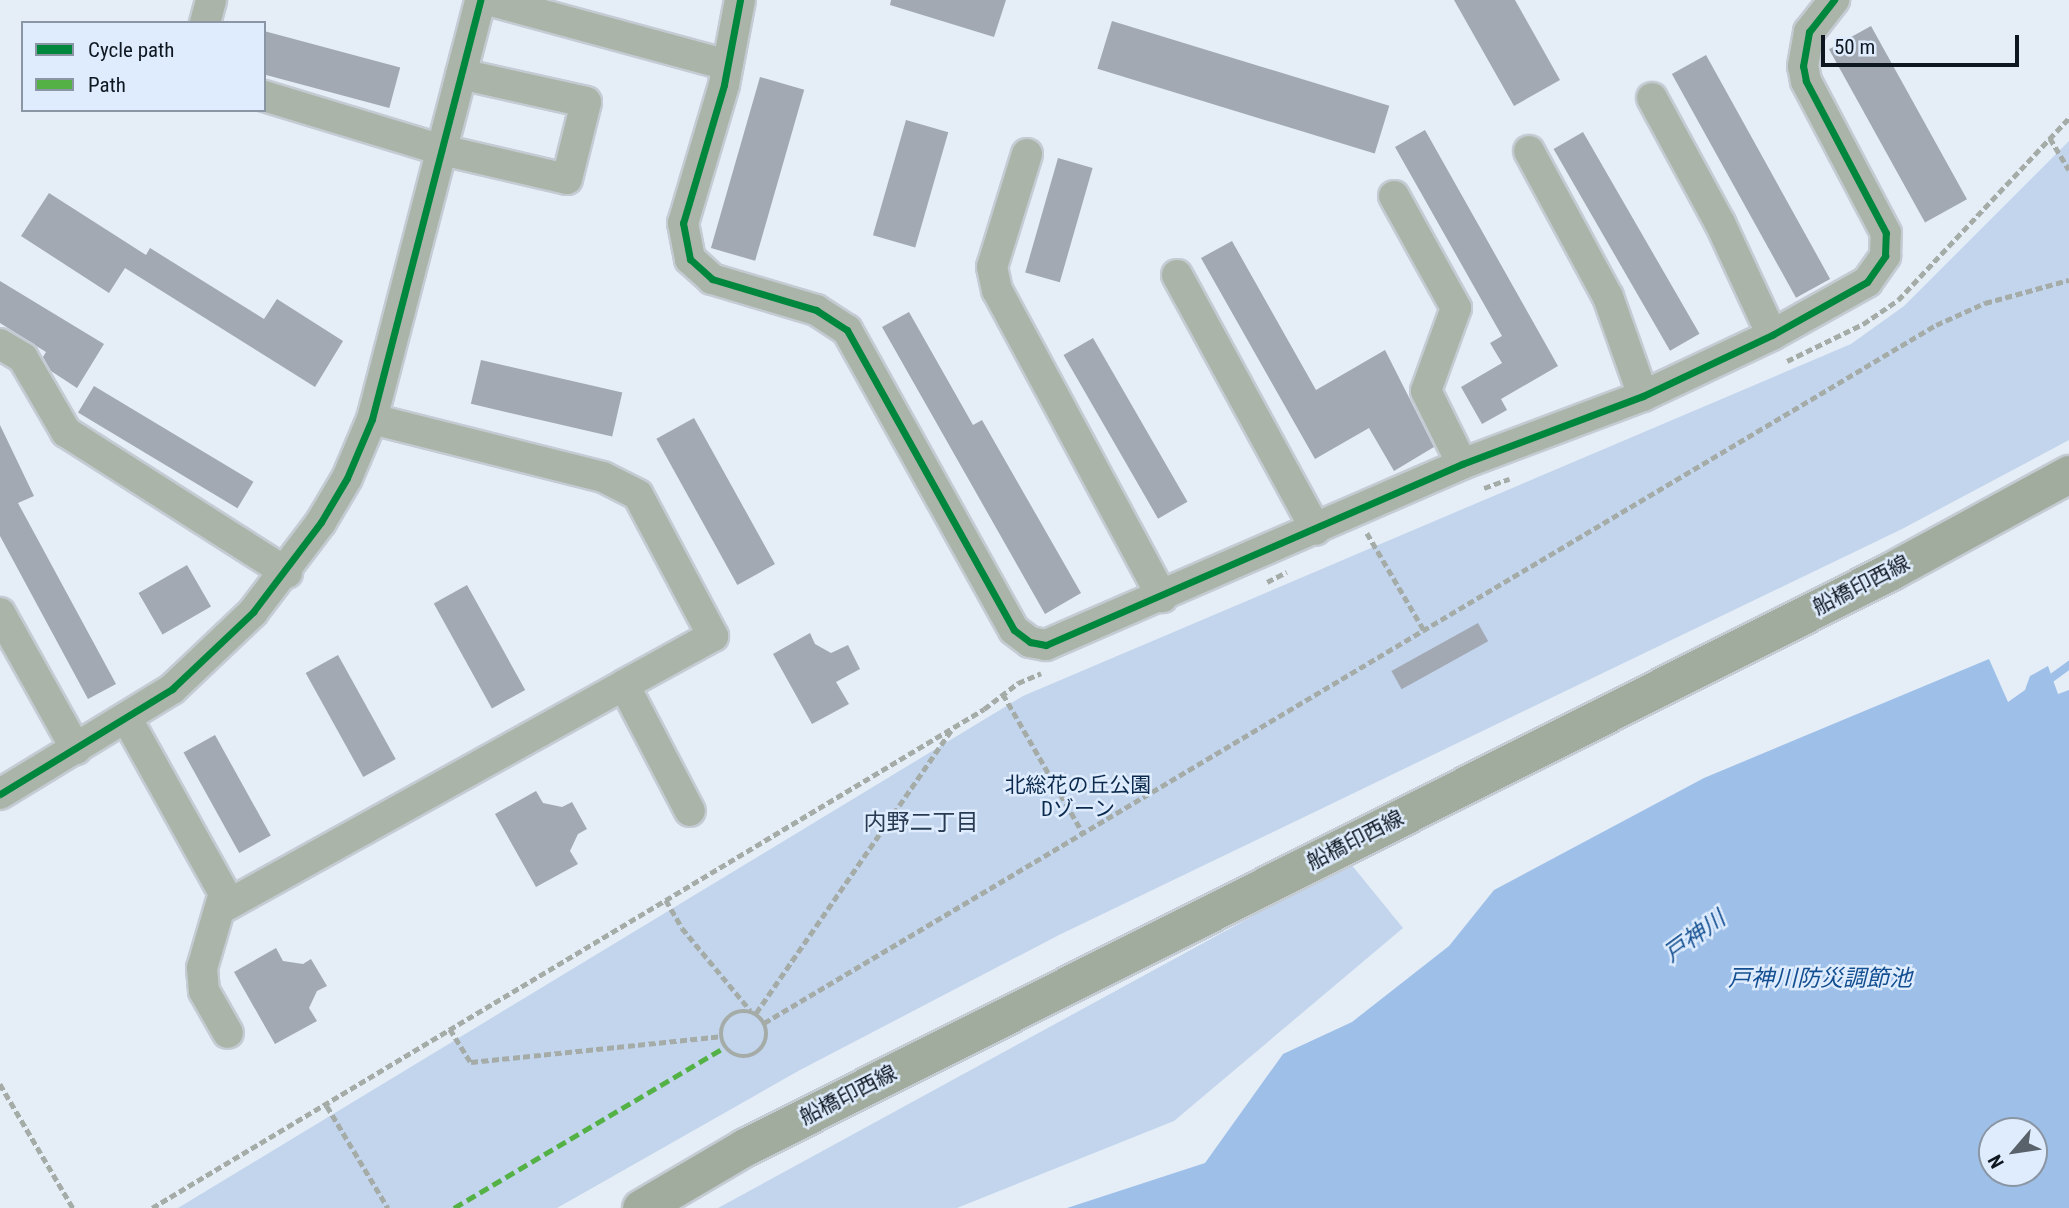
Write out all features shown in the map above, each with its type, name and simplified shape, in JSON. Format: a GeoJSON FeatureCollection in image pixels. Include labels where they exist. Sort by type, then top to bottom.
{"type":"FeatureCollection","features":[{"type":"Feature","properties":{"kind":"main road","name":"船橋印西線"},"geometry":{"type":"LineString","coordinates":[[641,1208],[745,1147],[1891,570],[2069,474]]}},
{"type":"Feature","properties":{"kind":"street"},"geometry":{"type":"LineString","coordinates":[[206,21],[211,0]]}},
{"type":"Feature","properties":{"kind":"street"},"geometry":{"type":"LineString","coordinates":[[0,794],[127,719],[208,657],[287,573],[347,478],[372,419],[480,0]]}},
{"type":"Feature","properties":{"kind":"street"},"geometry":{"type":"LineString","coordinates":[[488,0],[727,65]]}},
{"type":"Feature","properties":{"kind":"street"},"geometry":{"type":"LineString","coordinates":[[740,0],[727,65],[683,223],[690,259],[712,279],[816,310],[848,330],[1014,630],[1030,642],[1046,645],[1316,530],[1462,464],[1643,396],[1772,335],[1867,282],[1880,265],[1888,243],[1882,220],[1806,81],[1802,54],[1809,32],[1834,0]]}},
{"type":"Feature","properties":{"kind":"street"},"geometry":{"type":"LineString","coordinates":[[266,97],[442,150],[567,179],[586,102],[461,74]]}},
{"type":"Feature","properties":{"kind":"street"},"geometry":{"type":"LineString","coordinates":[[1652,98],[1720,223],[1772,335]]}},
{"type":"Feature","properties":{"kind":"street"},"geometry":{"type":"LineString","coordinates":[[1529,151],[1608,296],[1643,396]]}},
{"type":"Feature","properties":{"kind":"street"},"geometry":{"type":"LineString","coordinates":[[1027,154],[992,267],[997,290],[1162,597]]}},
{"type":"Feature","properties":{"kind":"street"},"geometry":{"type":"LineString","coordinates":[[1394,196],[1456,308],[1426,391],[1462,464]]}},
{"type":"Feature","properties":{"kind":"street"},"geometry":{"type":"LineString","coordinates":[[1177,275],[1316,530]]}},
{"type":"Feature","properties":{"kind":"street"},"geometry":{"type":"LineString","coordinates":[[0,344],[23,358],[66,432],[287,573]]}},
{"type":"Feature","properties":{"kind":"street"},"geometry":{"type":"LineString","coordinates":[[220,909],[713,636],[638,495],[603,477],[372,419]]}},
{"type":"Feature","properties":{"kind":"street"},"geometry":{"type":"LineString","coordinates":[[0,613],[76,749]]}},
{"type":"Feature","properties":{"kind":"street"},"geometry":{"type":"LineString","coordinates":[[624,685],[690,811]]}},
{"type":"Feature","properties":{"kind":"street"},"geometry":{"type":"LineString","coordinates":[[127,719],[224,892],[202,968],[204,992],[228,1033]]}},
{"type":"Feature","properties":{"kind":"path"},"geometry":{"type":"LineString","coordinates":[[1776,366],[1829,343],[1898,300],[2069,118]]}},
{"type":"Feature","properties":{"kind":"path"},"geometry":{"type":"LineString","coordinates":[[2050,138],[2069,170]]}},
{"type":"Feature","properties":{"kind":"path"},"geometry":{"type":"LineString","coordinates":[[764,1023],[1936,325],[1985,303],[2069,280]]}},
{"type":"Feature","properties":{"kind":"path"},"geometry":{"type":"LineString","coordinates":[[1482,488],[1519,474]]}},
{"type":"Feature","properties":{"kind":"path"},"geometry":{"type":"LineString","coordinates":[[1354,538],[1379,527]]}},
{"type":"Feature","properties":{"kind":"path"},"geometry":{"type":"LineString","coordinates":[[1366,532],[1424,630]]}},
{"type":"Feature","properties":{"kind":"path"},"geometry":{"type":"LineString","coordinates":[[1258,586],[1293,567]]}},
{"type":"Feature","properties":{"kind":"path"},"geometry":{"type":"LineString","coordinates":[[152,1208],[327,1106],[450,1029],[953,727],[1003,694],[1044,672]]}},
{"type":"Feature","properties":{"kind":"path"},"geometry":{"type":"LineString","coordinates":[[1003,694],[1083,833]]}},
{"type":"Feature","properties":{"kind":"path"},"geometry":{"type":"LineString","coordinates":[[666,900],[682,928],[753,1012],[764,1023],[765,1043],[748,1057],[727,1049],[721,1036],[729,1016],[753,1012],[953,727]]}},
{"type":"Feature","properties":{"kind":"path"},"geometry":{"type":"LineString","coordinates":[[450,1029],[471,1062],[721,1036]]}},
{"type":"Feature","properties":{"kind":"path"},"geometry":{"type":"LineString","coordinates":[[0,1084],[73,1208]]}},
{"type":"Feature","properties":{"kind":"path"},"geometry":{"type":"LineString","coordinates":[[327,1106],[388,1208]]}},
{"type":"Feature","properties":{"kind":"green space","name":"北総花の丘公園 Dゾーン"},"geometry":{"type":"Polygon","coordinates":[[[2069,141],[2069,440],[1902,529],[1059,935],[800,1070],[557,1208],[178,1208],[1023,696],[1851,344],[1904,306],[2069,141]]]}},
{"type":"Feature","properties":{"kind":"green space"},"geometry":{"type":"Polygon","coordinates":[[[1350,863],[1403,928],[1174,1121],[957,1208],[718,1208],[1350,863]]]}},
{"type":"Feature","properties":{"kind":"water","name":"戸神川防災調節池"},"geometry":{"type":"Polygon","coordinates":[[[1989,659],[2008,702],[2025,690],[2030,676],[2048,666],[2058,694],[2069,690],[2069,1208],[1067,1208],[1205,1163],[1283,1054],[1352,1022],[1449,946],[1494,890],[1704,778],[1989,659]]]}},
{"type":"Feature","properties":{"kind":"building"},"geometry":{"type":"Polygon","coordinates":[[[891,0],[1006,0],[994,37],[890,5],[891,0]]]}},
{"type":"Feature","properties":{"kind":"building"},"geometry":{"type":"Polygon","coordinates":[[[1454,0],[1515,0],[1560,80],[1514,106],[1454,0]]]}},
{"type":"Feature","properties":{"kind":"building"},"geometry":{"type":"Polygon","coordinates":[[[1112,21],[1389,106],[1375,154],[1097,69],[1112,21]]]}},
{"type":"Feature","properties":{"kind":"building"},"geometry":{"type":"Polygon","coordinates":[[[1871,26],[1967,199],[1925,222],[1829,49],[1871,26]]]}},
{"type":"Feature","properties":{"kind":"building"},"geometry":{"type":"Polygon","coordinates":[[[266,32],[400,67],[389,108],[266,75],[266,32]]]}},
{"type":"Feature","properties":{"kind":"building"},"geometry":{"type":"Polygon","coordinates":[[[1706,55],[1830,279],[1796,298],[1672,74],[1706,55]]]}},
{"type":"Feature","properties":{"kind":"building"},"geometry":{"type":"Polygon","coordinates":[[[760,77],[804,90],[755,261],[711,248],[760,77]]]}},
{"type":"Feature","properties":{"kind":"building"},"geometry":{"type":"Polygon","coordinates":[[[906,120],[948,132],[915,247],[873,235],[906,120]]]}},
{"type":"Feature","properties":{"kind":"building"},"geometry":{"type":"Polygon","coordinates":[[[1425,130],[1558,366],[1501,399],[1507,410],[1482,424],[1461,387],[1502,363],[1490,343],[1502,336],[1395,147],[1425,130]]]}},
{"type":"Feature","properties":{"kind":"building"},"geometry":{"type":"Polygon","coordinates":[[[1583,132],[1700,334],[1670,351],[1554,149],[1583,132]]]}},
{"type":"Feature","properties":{"kind":"building"},"geometry":{"type":"Polygon","coordinates":[[[1058,158],[1093,168],[1060,282],[1025,272],[1058,158]]]}},
{"type":"Feature","properties":{"kind":"building"},"geometry":{"type":"Polygon","coordinates":[[[49,193],[146,255],[150,248],[264,319],[277,299],[343,341],[315,387],[125,268],[109,293],[21,236],[49,193]]]}},
{"type":"Feature","properties":{"kind":"building"},"geometry":{"type":"Polygon","coordinates":[[[1232,241],[1316,390],[1385,350],[1434,447],[1394,471],[1369,428],[1315,459],[1201,258],[1232,241]]]}},
{"type":"Feature","properties":{"kind":"building"},"geometry":{"type":"Polygon","coordinates":[[[0,281],[104,344],[77,388],[51,371],[43,357],[46,352],[0,323],[0,281]]]}},
{"type":"Feature","properties":{"kind":"building"},"geometry":{"type":"Polygon","coordinates":[[[909,312],[973,425],[982,420],[1081,593],[1045,614],[882,327],[909,312]]]}},
{"type":"Feature","properties":{"kind":"building"},"geometry":{"type":"Polygon","coordinates":[[[1093,338],[1188,502],[1158,519],[1064,355],[1093,338]]]}},
{"type":"Feature","properties":{"kind":"building"},"geometry":{"type":"Polygon","coordinates":[[[481,360],[622,393],[612,436],[471,404],[481,360]]]}},
{"type":"Feature","properties":{"kind":"building"},"geometry":{"type":"Polygon","coordinates":[[[94,386],[253,482],[237,508],[78,413],[94,386]]]}},
{"type":"Feature","properties":{"kind":"building"},"geometry":{"type":"Polygon","coordinates":[[[694,418],[775,564],[737,585],[656,439],[694,418]]]}},
{"type":"Feature","properties":{"kind":"building"},"geometry":{"type":"Polygon","coordinates":[[[0,425],[34,496],[18,503],[116,684],[88,699],[0,536],[0,425]]]}},
{"type":"Feature","properties":{"kind":"building"},"geometry":{"type":"Polygon","coordinates":[[[187,565],[211,607],[163,635],[139,593],[187,565]]]}},
{"type":"Feature","properties":{"kind":"building"},"geometry":{"type":"Polygon","coordinates":[[[467,585],[525,690],[492,708],[434,603],[467,585]]]}},
{"type":"Feature","properties":{"kind":"building"},"geometry":{"type":"Polygon","coordinates":[[[1478,623],[1488,641],[1402,689],[1391,671],[1478,623]]]}},
{"type":"Feature","properties":{"kind":"building"},"geometry":{"type":"Polygon","coordinates":[[[810,633],[815,644],[831,653],[848,645],[860,669],[836,682],[849,704],[812,724],[773,654],[810,633]]]}},
{"type":"Feature","properties":{"kind":"building"},"geometry":{"type":"Polygon","coordinates":[[[338,655],[396,759],[363,777],[306,673],[338,655]]]}},
{"type":"Feature","properties":{"kind":"building"},"geometry":{"type":"Polygon","coordinates":[[[215,735],[271,836],[239,853],[184,752],[215,735]]]}},
{"type":"Feature","properties":{"kind":"building"},"geometry":{"type":"Polygon","coordinates":[[[536,791],[543,803],[562,807],[572,802],[587,829],[578,834],[570,851],[578,864],[536,887],[495,814],[536,791]]]}},
{"type":"Feature","properties":{"kind":"building"},"geometry":{"type":"Polygon","coordinates":[[[276,948],[283,961],[303,964],[311,959],[327,986],[317,991],[309,1008],[317,1021],[275,1044],[234,972],[276,948]]]}},
{"type":"Feature","properties":{"kind":"waterway","name":"戸神川"},"geometry":{"type":"LineString","coordinates":[[2046,682],[2069,665]]}},
{"type":"Feature","properties":{"kind":"marked path"},"geometry":{"type":"LineString","coordinates":[[454,1208],[725,1047]]}},
{"type":"Feature","properties":{"kind":"cycle path"},"geometry":{"type":"LineString","coordinates":[[0,794],[172,689],[253,612],[321,522],[347,478],[372,419],[480,0]]}},
{"type":"Feature","properties":{"kind":"cycle path"},"geometry":{"type":"LineString","coordinates":[[740,0],[724,85],[683,223],[690,259],[712,279],[816,310],[847,330],[1014,630],[1030,642],[1046,645],[1462,464],[1643,396],[1772,335],[1867,282],[1885,256],[1886,233],[1806,81],[1803,66],[1809,32],[1834,0]]}},
{"type":"Feature","properties":{"kind":"district","name":"内野二丁目"},"geometry":{"type":"Point","coordinates":[921,823]}}]}
